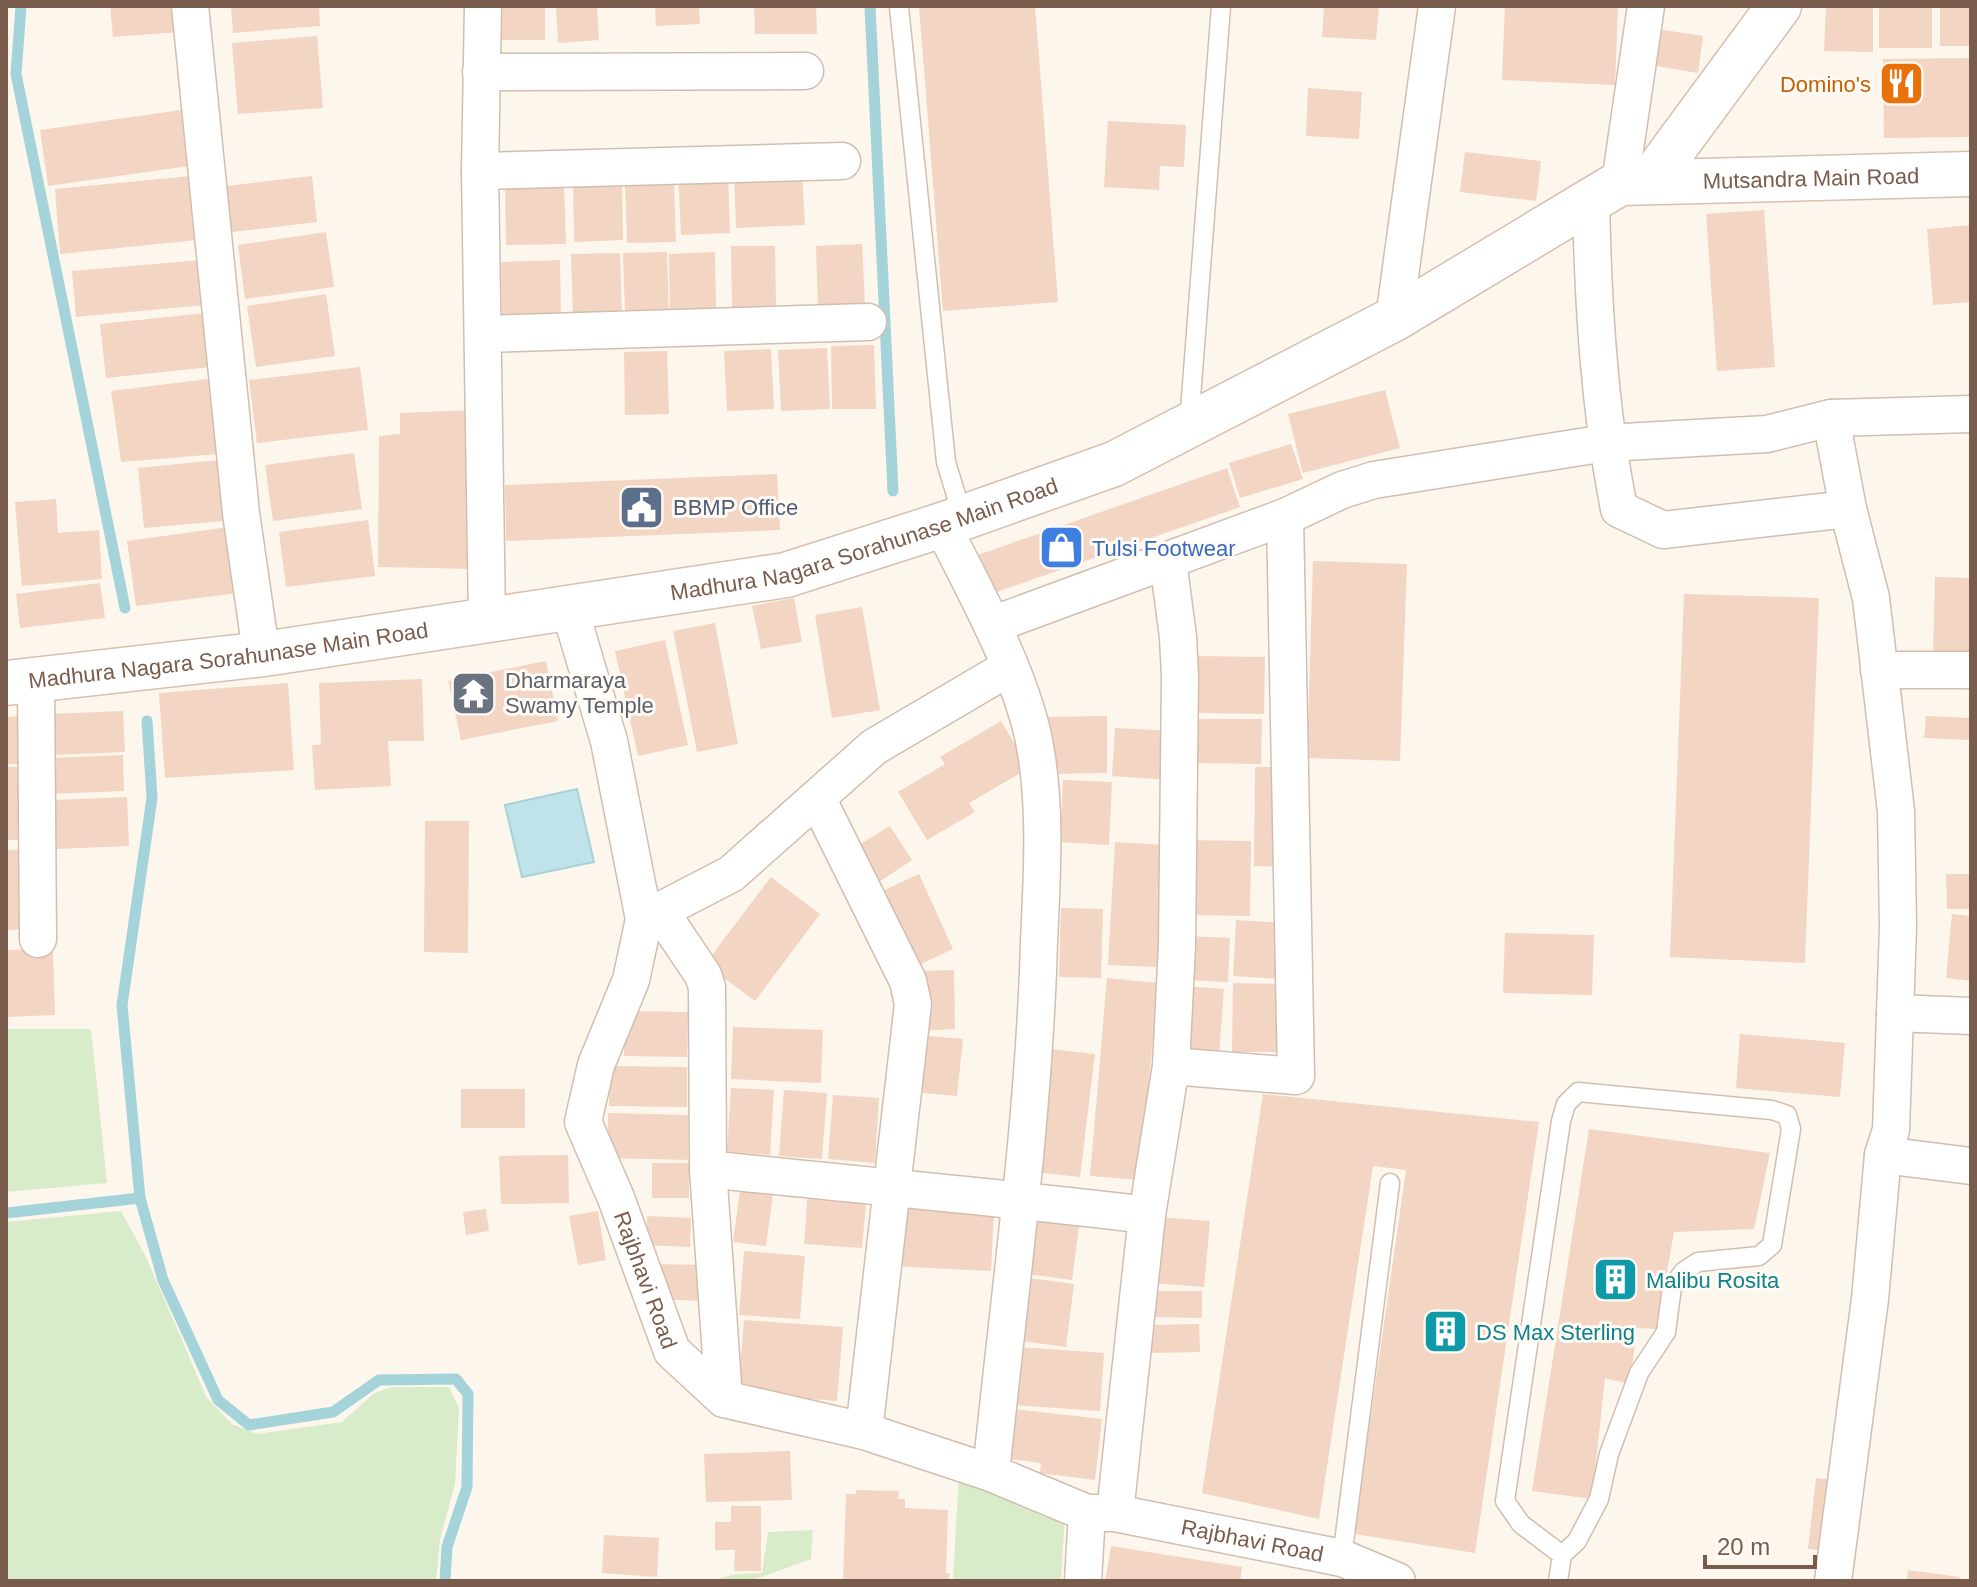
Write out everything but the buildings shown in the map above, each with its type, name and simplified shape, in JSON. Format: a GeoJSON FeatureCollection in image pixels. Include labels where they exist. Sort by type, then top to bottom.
{"type":"FeatureCollection","features":[{"type":"Feature","properties":{"kind":"street"},"geometry":{"type":"LineString","coordinates":[[190,6],[241,513],[264,654]]}},
{"type":"Feature","properties":{"kind":"street"},"geometry":{"type":"LineString","coordinates":[[483,6],[480,171],[487,620]]}},
{"type":"Feature","properties":{"kind":"street"},"geometry":{"type":"LineString","coordinates":[[1394,319],[1437,6]]}},
{"type":"Feature","properties":{"kind":"street"},"geometry":{"type":"LineString","coordinates":[[1646,6],[1620,188],[1593,287],[1606,443],[1619,509],[1663,530],[1848,509]]}},
{"type":"Feature","properties":{"kind":"street"},"geometry":{"type":"LineString","coordinates":[[1620,188],[1779,6]]}},
{"type":"Feature","properties":{"kind":"street"},"geometry":{"type":"LineString","coordinates":[[481,72],[805,71]]}},
{"type":"Feature","properties":{"kind":"street"},"geometry":{"type":"LineString","coordinates":[[480,171],[842,161]]}},
{"type":"Feature","properties":{"kind":"street","name":"Mutsandra Main Road"},"geometry":{"type":"LineString","coordinates":[[1620,188],[1971,174]]}},
{"type":"Feature","properties":{"kind":"street","name":"Madhura Nagara Sorahunase Main Road"},"geometry":{"type":"LineString","coordinates":[[21,682],[264,654],[786,575],[1114,464],[1394,319],[1620,188]]}},
{"type":"Feature","properties":{"kind":"street"},"geometry":{"type":"LineString","coordinates":[[483,334],[868,322]]}},
{"type":"Feature","properties":{"kind":"street"},"geometry":{"type":"LineString","coordinates":[[992,625],[1285,517],[1342,490],[1374,480],[1606,443],[1767,434],[1831,418],[1971,414]]}},
{"type":"Feature","properties":{"kind":"street"},"geometry":{"type":"LineString","coordinates":[[1831,418],[1848,509],[1871,598],[1896,811],[1898,927],[1891,1130],[1883,1155],[1870,1299],[1833,1581]]}},
{"type":"Feature","properties":{"kind":"street"},"geometry":{"type":"LineString","coordinates":[[1171,1066],[1296,1076],[1285,517]]}},
{"type":"Feature","properties":{"kind":"street"},"geometry":{"type":"LineString","coordinates":[[952,521],[1010,667],[1032,735],[1040,795],[1041,898],[1036,1049],[991,1473]]}},
{"type":"Feature","properties":{"kind":"street"},"geometry":{"type":"LineString","coordinates":[[1083,1581],[1101,1513],[1171,1066],[1177,945],[1180,676],[1168,561]]}},
{"type":"Feature","properties":{"kind":"street","name":"Rajbhavi Road"},"geometry":{"type":"LineString","coordinates":[[569,607],[609,741],[652,915],[631,980],[596,1065],[583,1122],[616,1198],[672,1351],[724,1399],[864,1431],[1101,1513],[1342,1558],[1397,1581]]}},
{"type":"Feature","properties":{"kind":"street"},"geometry":{"type":"LineString","coordinates":[[724,1399],[708,1169],[707,987],[703,975],[652,915],[731,874],[874,747],[1010,667]]}},
{"type":"Feature","properties":{"kind":"street"},"geometry":{"type":"LineString","coordinates":[[1879,670],[1971,670]]}},
{"type":"Feature","properties":{"kind":"street"},"geometry":{"type":"LineString","coordinates":[[21,682],[38,939]]}},
{"type":"Feature","properties":{"kind":"street"},"geometry":{"type":"LineString","coordinates":[[817,798],[908,981],[913,1004],[864,1431]]}},
{"type":"Feature","properties":{"kind":"street"},"geometry":{"type":"LineString","coordinates":[[1895,1013],[1971,1016]]}},
{"type":"Feature","properties":{"kind":"street"},"geometry":{"type":"LineString","coordinates":[[1883,1155],[1971,1166]]}},
{"type":"Feature","properties":{"kind":"street"},"geometry":{"type":"LineString","coordinates":[[708,1169],[1147,1215]]}},
{"type":"Feature","properties":{"kind":"lane"},"geometry":{"type":"LineString","coordinates":[[1189,427],[1221,6]]}},
{"type":"Feature","properties":{"kind":"lane"},"geometry":{"type":"LineString","coordinates":[[899,7],[952,521]]}},
{"type":"Feature","properties":{"kind":"lane"},"geometry":{"type":"LineString","coordinates":[[1558,1581],[1562,1555],[1577,1541],[1599,1499],[1609,1454],[1639,1373],[1666,1332],[1672,1287],[1684,1271],[1698,1262],[1759,1256],[1772,1245],[1791,1129],[1787,1115],[1772,1110],[1578,1092],[1566,1104],[1505,1501],[1521,1524],[1562,1555]]}},
{"type":"Feature","properties":{"kind":"lane"},"geometry":{"type":"LineString","coordinates":[[1342,1558],[1390,1183]]}},
{"type":"Feature","properties":{"kind":"green space"},"geometry":{"type":"Polygon","coordinates":[[[6,1029],[91,1029],[107,1183],[6,1192],[6,1029]]]}},
{"type":"Feature","properties":{"kind":"green space"},"geometry":{"type":"Polygon","coordinates":[[[121,1211],[146,1257],[207,1398],[232,1424],[257,1434],[342,1422],[373,1394],[391,1387],[449,1387],[459,1408],[455,1484],[440,1540],[436,1581],[6,1581],[6,1222],[121,1211]]]}},
{"type":"Feature","properties":{"kind":"green space"},"geometry":{"type":"Polygon","coordinates":[[[959,1474],[1065,1513],[1061,1581],[953,1581],[959,1474]]]}},
{"type":"Feature","properties":{"kind":"green space"},"geometry":{"type":"Polygon","coordinates":[[[813,1530],[811,1559],[750,1581],[711,1581],[735,1574],[762,1573],[768,1532],[813,1530]]]}},
{"type":"Feature","properties":{"kind":"water"},"geometry":{"type":"Polygon","coordinates":[[[577,789],[594,862],[522,877],[505,805],[577,789]]]}},
{"type":"Feature","properties":{"kind":"waterway"},"geometry":{"type":"LineString","coordinates":[[21,6],[16,74],[125,608]]}},
{"type":"Feature","properties":{"kind":"waterway"},"geometry":{"type":"LineString","coordinates":[[870,6],[893,491]]}},
{"type":"Feature","properties":{"kind":"waterway"},"geometry":{"type":"LineString","coordinates":[[147,721],[152,798],[122,1005],[140,1198],[163,1280],[218,1400],[249,1425],[333,1412],[379,1380],[456,1379],[468,1394],[467,1487],[447,1547],[445,1581]]}},
{"type":"Feature","properties":{"kind":"waterway"},"geometry":{"type":"LineString","coordinates":[[6,1213],[140,1198]]}},
{"type":"Feature","properties":{"kind":"place","name":"Domino's"},"geometry":{"type":"Point","coordinates":[1902,84]}},
{"type":"Feature","properties":{"kind":"place","name":"BBMP Office"},"geometry":{"type":"Point","coordinates":[642,507]}},
{"type":"Feature","properties":{"kind":"place","name":"Tulsi Footwear"},"geometry":{"type":"Point","coordinates":[1061,548]}},
{"type":"Feature","properties":{"kind":"place","name":"Dharmaraya Swamy Temple"},"geometry":{"type":"Point","coordinates":[474,693]}},
{"type":"Feature","properties":{"kind":"place","name":"Malibu Rosita"},"geometry":{"type":"Point","coordinates":[1615,1280]}},
{"type":"Feature","properties":{"kind":"place","name":"DS Max Sterling"},"geometry":{"type":"Point","coordinates":[1445,1332]}}]}
